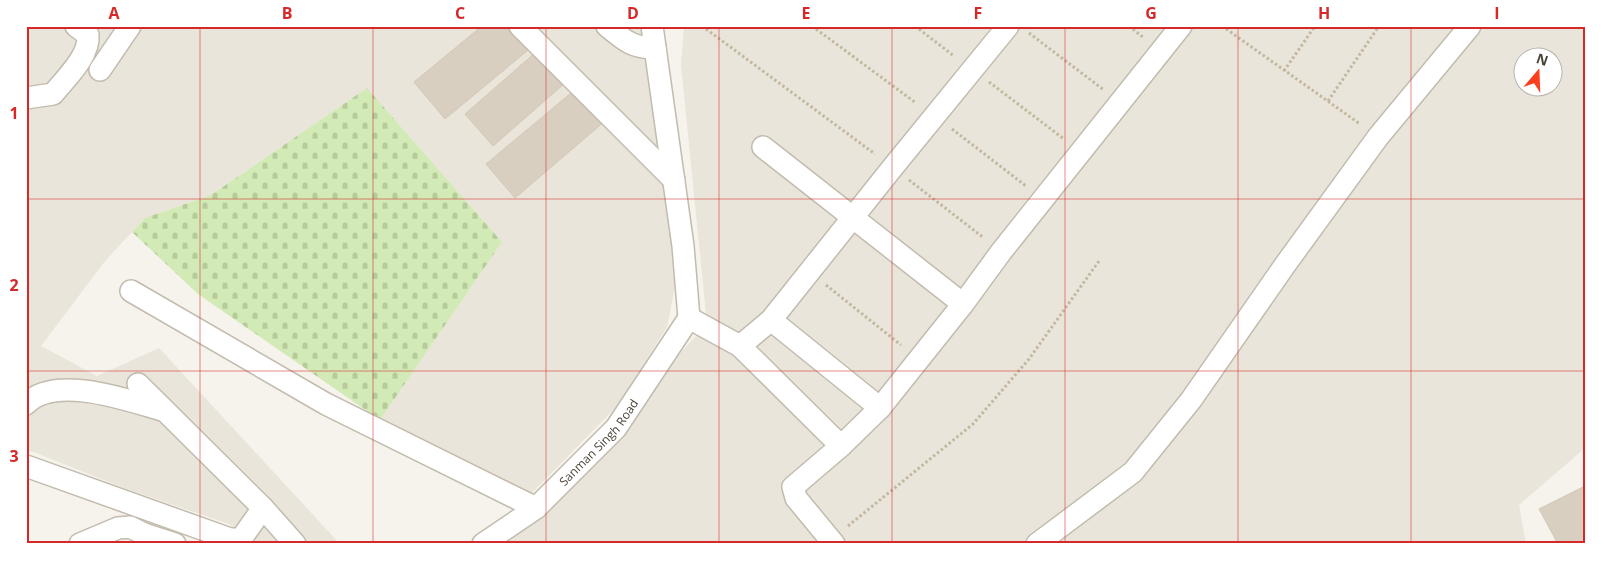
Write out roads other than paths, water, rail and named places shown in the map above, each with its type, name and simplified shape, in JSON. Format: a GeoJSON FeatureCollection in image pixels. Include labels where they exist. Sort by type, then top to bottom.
{"type":"FeatureCollection","features":[{"type":"Feature","properties":{"kind":"street"},"geometry":{"type":"LineString","coordinates":[[26,98],[52,94],[85,53],[89,42],[88,35],[76,26]]}},
{"type":"Feature","properties":{"kind":"street"},"geometry":{"type":"LineString","coordinates":[[100,70],[130,26]]}},
{"type":"Feature","properties":{"kind":"street"},"geometry":{"type":"LineString","coordinates":[[520,26],[674,180]]}},
{"type":"Feature","properties":{"kind":"street"},"geometry":{"type":"LineString","coordinates":[[607,26],[631,45],[655,48]]}},
{"type":"Feature","properties":{"kind":"street"},"geometry":{"type":"LineString","coordinates":[[652,26],[684,246],[690,318],[740,346],[841,446]]}},
{"type":"Feature","properties":{"kind":"street"},"geometry":{"type":"LineString","coordinates":[[740,346],[771,320],[892,167],[1008,26]]}},
{"type":"Feature","properties":{"kind":"street"},"geometry":{"type":"LineString","coordinates":[[832,542],[796,498],[793,487],[841,446],[880,408],[963,304],[1001,252],[1181,26]]}},
{"type":"Feature","properties":{"kind":"street"},"geometry":{"type":"LineString","coordinates":[[1037,544],[1133,472],[1192,400],[1285,265],[1378,137],[1470,26]]}},
{"type":"Feature","properties":{"kind":"street"},"geometry":{"type":"LineString","coordinates":[[763,148],[963,304]]}},
{"type":"Feature","properties":{"kind":"street"},"geometry":{"type":"LineString","coordinates":[[131,291],[326,404],[536,508]]}},
{"type":"Feature","properties":{"kind":"street","name":"Sanman Singh Road"},"geometry":{"type":"LineString","coordinates":[[483,544],[536,508],[616,428],[690,318]]}},
{"type":"Feature","properties":{"kind":"street"},"geometry":{"type":"LineString","coordinates":[[771,320],[880,408]]}},
{"type":"Feature","properties":{"kind":"street"},"geometry":{"type":"LineString","coordinates":[[138,384],[263,508],[295,544]]}},
{"type":"Feature","properties":{"kind":"street"},"geometry":{"type":"LineString","coordinates":[[26,404],[43,393],[73,390],[122,399],[164,410]]}},
{"type":"Feature","properties":{"kind":"street"},"geometry":{"type":"LineString","coordinates":[[26,466],[230,539],[241,539],[263,508]]}},
{"type":"Feature","properties":{"kind":"street"},"geometry":{"type":"LineString","coordinates":[[80,544],[118,528],[130,527],[144,534],[175,544]]}}]}
